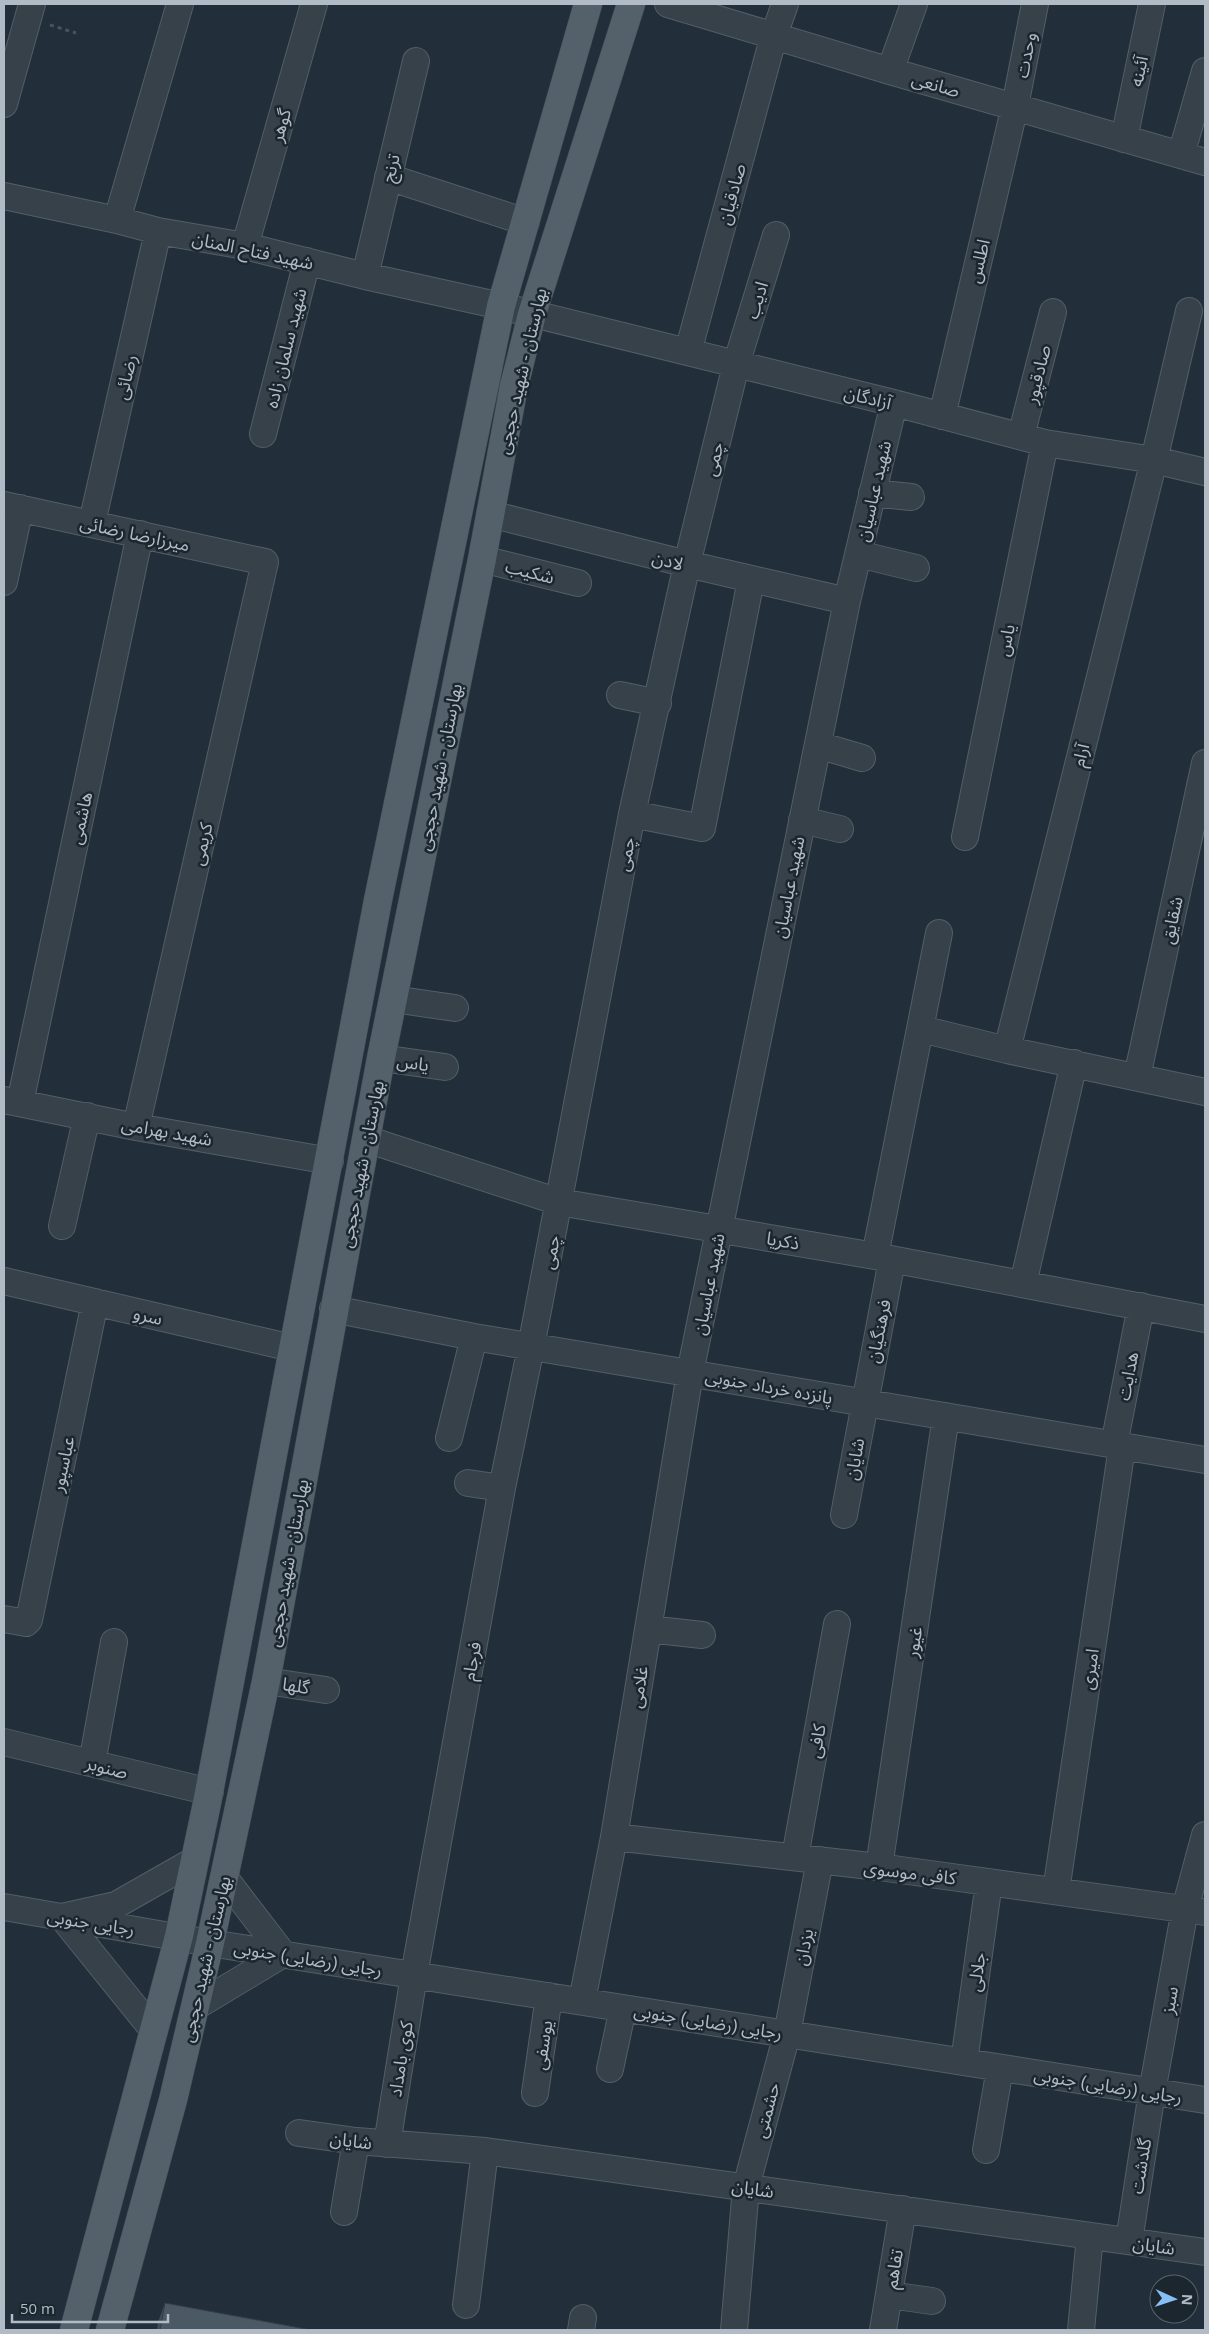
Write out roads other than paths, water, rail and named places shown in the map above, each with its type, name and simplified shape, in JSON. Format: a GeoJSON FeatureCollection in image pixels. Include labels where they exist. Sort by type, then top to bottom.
{"type":"FeatureCollection","features":[{"type":"Feature","properties":{"kind":"main road","name":"بهارستان - شهید حججی"},"geometry":{"type":"LineString","coordinates":[[74,2330],[179,1936],[209,1798],[292,1348],[330,1160],[378,900],[501,306],[588,4]]}},
{"type":"Feature","properties":{"kind":"main road","name":"بهارستان - شهید حججی"},"geometry":{"type":"LineString","coordinates":[[110,2330],[173,2100],[210,1943],[266,1681],[333,1309],[381,1058],[482,559],[514,386],[532,314],[631,4]]}},
{"type":"Feature","properties":{"kind":"main road"},"geometry":{"type":"LineString","coordinates":[[301,1303],[333,1309]]}},
{"type":"Feature","properties":{"kind":"main road"},"geometry":{"type":"LineString","coordinates":[[209,1798],[213,1810],[221,1814],[230,1815],[238,1811]]}},
{"type":"Feature","properties":{"kind":"main road"},"geometry":{"type":"LineString","coordinates":[[137,2092],[151,2080],[159,2081],[171,2090],[173,2100]]}},
{"type":"Feature","properties":{"kind":"street"},"geometry":{"type":"LineString","coordinates":[[4,104],[32,4]]}},
{"type":"Feature","properties":{"kind":"street"},"geometry":{"type":"LineString","coordinates":[[118,220],[180,4]]}},
{"type":"Feature","properties":{"kind":"street","name":"گوهر"},"geometry":{"type":"LineString","coordinates":[[246,246],[314,4]]}},
{"type":"Feature","properties":{"kind":"street","name":"صانعی"},"geometry":{"type":"LineString","coordinates":[[668,4],[890,71],[1193,158]]}},
{"type":"Feature","properties":{"kind":"street","name":"صادقیان"},"geometry":{"type":"LineString","coordinates":[[688,352],[774,35],[785,4]]}},
{"type":"Feature","properties":{"kind":"street"},"geometry":{"type":"LineString","coordinates":[[890,71],[914,4]]}},
{"type":"Feature","properties":{"kind":"street","name":"وحدت"},"geometry":{"type":"LineString","coordinates":[[1015,106],[1035,4]]}},
{"type":"Feature","properties":{"kind":"street","name":"آئینه"},"geometry":{"type":"LineString","coordinates":[[1124,139],[1152,4]]}},
{"type":"Feature","properties":{"kind":"street","name":"ترنج"},"geometry":{"type":"LineString","coordinates":[[365,276],[416,61]]}},
{"type":"Feature","properties":{"kind":"street"},"geometry":{"type":"LineString","coordinates":[[1193,158],[1205,71]]}},
{"type":"Feature","properties":{"kind":"street","name":"اطلس"},"geometry":{"type":"LineString","coordinates":[[942,416],[1015,106]]}},
{"type":"Feature","properties":{"kind":"street"},"geometry":{"type":"LineString","coordinates":[[388,177],[526,222]]}},
{"type":"Feature","properties":{"kind":"street","name":"شهید فتاح المنان"},"geometry":{"type":"LineString","coordinates":[[4,196],[118,220],[158,231],[246,246],[365,276],[532,314]]}},
{"type":"Feature","properties":{"kind":"street","name":"رضائی"},"geometry":{"type":"LineString","coordinates":[[92,523],[158,231]]}},
{"type":"Feature","properties":{"kind":"street","name":"ادیب"},"geometry":{"type":"LineString","coordinates":[[736,365],[776,236]]}},
{"type":"Feature","properties":{"kind":"street","name":"شهید سلمان زاده"},"geometry":{"type":"LineString","coordinates":[[263,434],[307,261]]}},
{"type":"Feature","properties":{"kind":"street","name":"آرام"},"geometry":{"type":"LineString","coordinates":[[1007,1050],[1154,460],[1189,311]]}},
{"type":"Feature","properties":{"kind":"street","name":"صادقپور"},"geometry":{"type":"LineString","coordinates":[[1033,440],[1053,312]]}},
{"type":"Feature","properties":{"kind":"street","name":"آزادگان"},"geometry":{"type":"LineString","coordinates":[[532,314],[894,403],[1033,440],[1154,460],[1205,472]]}},
{"type":"Feature","properties":{"kind":"street","name":"چمی"},"geometry":{"type":"LineString","coordinates":[[532,1347],[632,814],[658,703],[687,564],[736,365]]}},
{"type":"Feature","properties":{"kind":"street","name":"شهید عباسیان"},"geometry":{"type":"LineString","coordinates":[[690,1373],[847,602],[894,403]]}},
{"type":"Feature","properties":{"kind":"street","name":"یاس"},"geometry":{"type":"LineString","coordinates":[[965,837],[1033,440]]}},
{"type":"Feature","properties":{"kind":"street"},"geometry":{"type":"LineString","coordinates":[[872,493],[911,497]]}},
{"type":"Feature","properties":{"kind":"street"},"geometry":{"type":"LineString","coordinates":[[4,582],[12,507]]}},
{"type":"Feature","properties":{"kind":"street","name":"میرزارضا رضائی"},"geometry":{"type":"LineString","coordinates":[[12,507],[265,562]]}},
{"type":"Feature","properties":{"kind":"street","name":"لادن"},"geometry":{"type":"LineString","coordinates":[[490,514],[751,580],[847,602]]}},
{"type":"Feature","properties":{"kind":"street","name":"هاشمی"},"geometry":{"type":"LineString","coordinates":[[12,1101],[140,534]]}},
{"type":"Feature","properties":{"kind":"street"},"geometry":{"type":"LineString","coordinates":[[858,554],[916,568]]}},
{"type":"Feature","properties":{"kind":"street","name":"شکیب"},"geometry":{"type":"LineString","coordinates":[[482,559],[578,583]]}},
{"type":"Feature","properties":{"kind":"street","name":"کریمی"},"geometry":{"type":"LineString","coordinates":[[136,1127],[265,562]]}},
{"type":"Feature","properties":{"kind":"street"},"geometry":{"type":"LineString","coordinates":[[632,814],[702,828],[751,580]]}},
{"type":"Feature","properties":{"kind":"street"},"geometry":{"type":"LineString","coordinates":[[620,695],[658,703]]}},
{"type":"Feature","properties":{"kind":"street"},"geometry":{"type":"LineString","coordinates":[[818,745],[862,758]]}},
{"type":"Feature","properties":{"kind":"street","name":"شقایق"},"geometry":{"type":"LineString","coordinates":[[1137,1077],[1205,763]]}},
{"type":"Feature","properties":{"kind":"street"},"geometry":{"type":"LineString","coordinates":[[802,820],[840,829]]}},
{"type":"Feature","properties":{"kind":"street","name":"فرهنگیان"},"geometry":{"type":"LineString","coordinates":[[864,1403],[883,1258],[921,1029],[940,933]]}},
{"type":"Feature","properties":{"kind":"street"},"geometry":{"type":"LineString","coordinates":[[393,998],[454,1008]]}},
{"type":"Feature","properties":{"kind":"street"},"geometry":{"type":"LineString","coordinates":[[921,1029],[1007,1050],[1205,1092]]}},
{"type":"Feature","properties":{"kind":"street","name":"یاس"},"geometry":{"type":"LineString","coordinates":[[381,1058],[445,1067]]}},
{"type":"Feature","properties":{"kind":"street"},"geometry":{"type":"LineString","coordinates":[[1024,1284],[1074,1063]]}},
{"type":"Feature","properties":{"kind":"street","name":"شهید بهرامی"},"geometry":{"type":"LineString","coordinates":[[12,1101],[136,1127],[330,1160]]}},
{"type":"Feature","properties":{"kind":"street"},"geometry":{"type":"LineString","coordinates":[[62,1226],[88,1116]]}},
{"type":"Feature","properties":{"kind":"street","name":"ذکریا"},"geometry":{"type":"LineString","coordinates":[[366,1139],[559,1202],[719,1228],[1205,1319]]}},
{"type":"Feature","properties":{"kind":"street","name":"سرو"},"geometry":{"type":"LineString","coordinates":[[4,1281],[292,1348]]}},
{"type":"Feature","properties":{"kind":"street","name":"عباسپور"},"geometry":{"type":"LineString","coordinates":[[15,1621],[28,1620],[45,1549],[95,1302]]}},
{"type":"Feature","properties":{"kind":"street","name":"هدایت"},"geometry":{"type":"LineString","coordinates":[[1118,1446],[1141,1306]]}},
{"type":"Feature","properties":{"kind":"street","name":"پانزده خرداد جنوبی"},"geometry":{"type":"LineString","coordinates":[[333,1309],[474,1337],[1205,1460]]}},
{"type":"Feature","properties":{"kind":"street"},"geometry":{"type":"LineString","coordinates":[[449,1438],[474,1337]]}},
{"type":"Feature","properties":{"kind":"street","name":"فرجام"},"geometry":{"type":"LineString","coordinates":[[414,1975],[502,1488],[532,1347]]}},
{"type":"Feature","properties":{"kind":"street","name":"غلامی"},"geometry":{"type":"LineString","coordinates":[[582,2001],[614,1836],[690,1373]]}},
{"type":"Feature","properties":{"kind":"street","name":"شایان"},"geometry":{"type":"LineString","coordinates":[[844,1515],[864,1403]]}},
{"type":"Feature","properties":{"kind":"street","name":"غیور"},"geometry":{"type":"LineString","coordinates":[[879,1867],[946,1416]]}},
{"type":"Feature","properties":{"kind":"street","name":"امیری"},"geometry":{"type":"LineString","coordinates":[[1056,1891],[1118,1446]]}},
{"type":"Feature","properties":{"kind":"street"},"geometry":{"type":"LineString","coordinates":[[468,1483],[502,1488]]}},
{"type":"Feature","properties":{"kind":"street","name":"کافی"},"geometry":{"type":"LineString","coordinates":[[807,1859],[837,1624]]}},
{"type":"Feature","properties":{"kind":"street"},"geometry":{"type":"LineString","coordinates":[[648,1628],[702,1635]]}},
{"type":"Feature","properties":{"kind":"street"},"geometry":{"type":"LineString","coordinates":[[92,1763],[114,1642]]}},
{"type":"Feature","properties":{"kind":"street","name":"گلها"},"geometry":{"type":"LineString","coordinates":[[266,1681],[326,1690]]}},
{"type":"Feature","properties":{"kind":"street","name":"صنوبر"},"geometry":{"type":"LineString","coordinates":[[4,1742],[92,1763],[209,1798]]}},
{"type":"Feature","properties":{"kind":"street","name":"سبز"},"geometry":{"type":"LineString","coordinates":[[1152,2092],[1195,1910],[1205,1835]]}},
{"type":"Feature","properties":{"kind":"street","name":"کافی موسوی"},"geometry":{"type":"LineString","coordinates":[[614,1836],[879,1867],[1195,1910]]}},
{"type":"Feature","properties":{"kind":"street","name":"یزدان"},"geometry":{"type":"LineString","coordinates":[[787,2034],[807,1859]]}},
{"type":"Feature","properties":{"kind":"street"},"geometry":{"type":"LineString","coordinates":[[154,2031],[62,1917],[116,1905],[195,1860]]}},
{"type":"Feature","properties":{"kind":"street"},"geometry":{"type":"LineString","coordinates":[[195,2008],[283,1954],[224,1877]]}},
{"type":"Feature","properties":{"kind":"street","name":"جلالی"},"geometry":{"type":"LineString","coordinates":[[964,2062],[989,1882]]}},
{"type":"Feature","properties":{"kind":"street","name":"رجایی جنوبی"},"geometry":{"type":"LineString","coordinates":[[4,1907],[179,1936],[210,1943]]}},
{"type":"Feature","properties":{"kind":"street","name":"رجایی (رضایی) جنوبی"},"geometry":{"type":"LineString","coordinates":[[210,1943],[1205,2100]]}},
{"type":"Feature","properties":{"kind":"street","name":"کوی بامداد"},"geometry":{"type":"LineString","coordinates":[[387,2144],[414,1975]]}},
{"type":"Feature","properties":{"kind":"street","name":"یوسفی"},"geometry":{"type":"LineString","coordinates":[[535,2093],[549,1996]]}},
{"type":"Feature","properties":{"kind":"street"},"geometry":{"type":"LineString","coordinates":[[610,2069],[623,2008]]}},
{"type":"Feature","properties":{"kind":"street","name":"حشمتی"},"geometry":{"type":"LineString","coordinates":[[734,2330],[746,2187],[787,2034]]}},
{"type":"Feature","properties":{"kind":"street"},"geometry":{"type":"LineString","coordinates":[[986,2150],[1000,2068]]}},
{"type":"Feature","properties":{"kind":"street","name":"گلدشت"},"geometry":{"type":"LineString","coordinates":[[1128,2241],[1152,2092]]}},
{"type":"Feature","properties":{"kind":"street","name":"شایان"},"geometry":{"type":"LineString","coordinates":[[299,2133],[387,2144],[485,2151],[1205,2252]]}},
{"type":"Feature","properties":{"kind":"street"},"geometry":{"type":"LineString","coordinates":[[344,2212],[356,2141]]}},
{"type":"Feature","properties":{"kind":"street"},"geometry":{"type":"LineString","coordinates":[[466,2305],[485,2151]]}},
{"type":"Feature","properties":{"kind":"street","name":"تفاهم"},"geometry":{"type":"LineString","coordinates":[[883,2330],[903,2209]]}},
{"type":"Feature","properties":{"kind":"street"},"geometry":{"type":"LineString","coordinates":[[1081,2330],[1090,2236]]}},
{"type":"Feature","properties":{"kind":"street"},"geometry":{"type":"LineString","coordinates":[[889,2296],[932,2301]]}}]}
